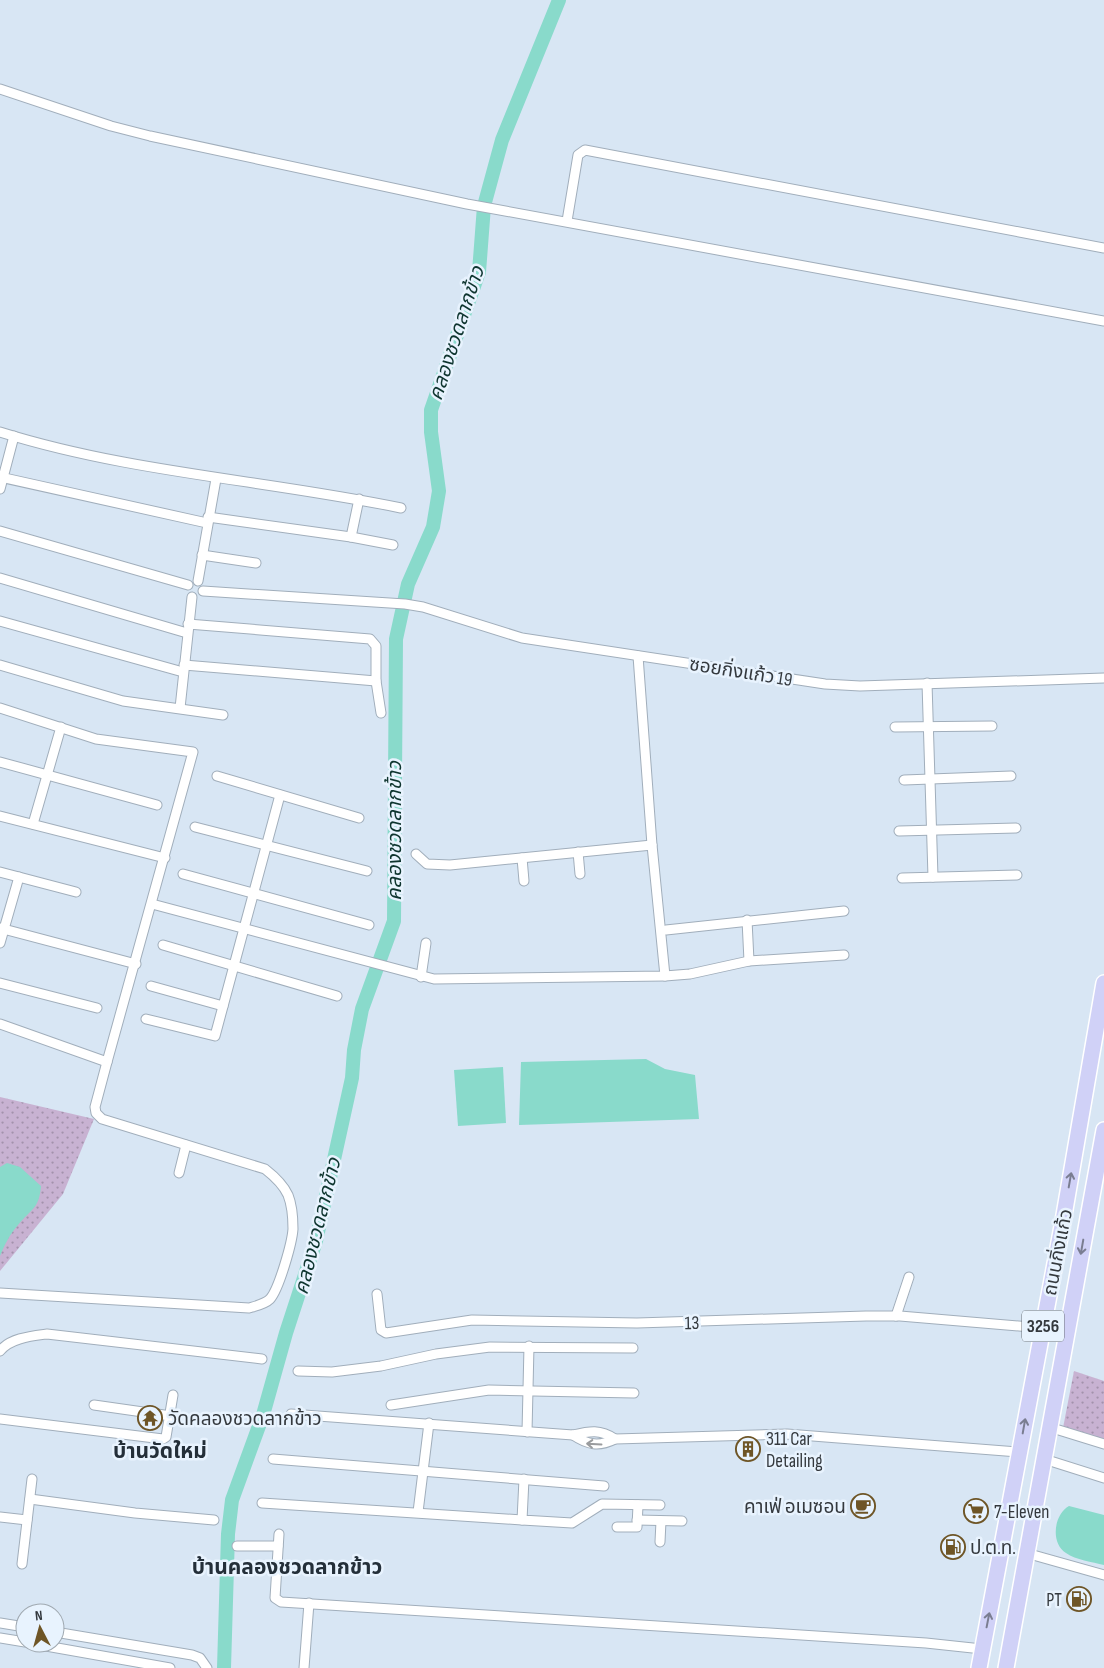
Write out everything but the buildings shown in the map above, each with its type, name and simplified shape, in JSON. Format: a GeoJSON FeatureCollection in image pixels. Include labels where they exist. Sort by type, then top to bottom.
{"type":"FeatureCollection","features":[{"type":"Feature","properties":{"kind":"main road","name":"ถนนกิ่งแก้ว"},"geometry":{"type":"LineString","coordinates":[[979,1668],[1063,1221],[1104,983]]}},
{"type":"Feature","properties":{"kind":"main road","name":"ถนนกิ่งแก้ว"},"geometry":{"type":"LineString","coordinates":[[1006,1668],[1049,1427],[1098,1189],[1104,1130]]}},
{"type":"Feature","properties":{"kind":"street"},"geometry":{"type":"LineString","coordinates":[[0,89],[111,126],[150,136],[467,204],[508,210],[1104,321]]}},
{"type":"Feature","properties":{"kind":"street"},"geometry":{"type":"LineString","coordinates":[[567,221],[578,155],[585,150],[1104,248]]}},
{"type":"Feature","properties":{"kind":"street"},"geometry":{"type":"LineString","coordinates":[[0,432],[119,463],[358,499],[401,508]]}},
{"type":"Feature","properties":{"kind":"street"},"geometry":{"type":"LineString","coordinates":[[0,489],[1,477],[14,436]]}},
{"type":"Feature","properties":{"kind":"street"},"geometry":{"type":"LineString","coordinates":[[1,477],[207,520],[352,537],[393,545]]}},
{"type":"Feature","properties":{"kind":"street"},"geometry":{"type":"LineString","coordinates":[[198,581],[207,520],[216,479]]}},
{"type":"Feature","properties":{"kind":"street"},"geometry":{"type":"LineString","coordinates":[[352,537],[358,499]]}},
{"type":"Feature","properties":{"kind":"street"},"geometry":{"type":"LineString","coordinates":[[0,531],[188,585]]}},
{"type":"Feature","properties":{"kind":"street"},"geometry":{"type":"LineString","coordinates":[[202,555],[256,563]]}},
{"type":"Feature","properties":{"kind":"street"},"geometry":{"type":"LineString","coordinates":[[0,578],[188,628],[370,639],[376,646],[376,681],[381,713]]}},
{"type":"Feature","properties":{"kind":"street"},"geometry":{"type":"LineString","coordinates":[[192,581],[198,581],[202,585],[203,591],[198,597],[192,597],[186,591],[188,585],[192,581]]}},
{"type":"Feature","properties":{"kind":"street","name":"ซอยกิ่งแก้ว 19"},"geometry":{"type":"LineString","coordinates":[[203,591],[331,598],[423,607],[522,638],[825,684],[860,686],[1104,678]]}},
{"type":"Feature","properties":{"kind":"street"},"geometry":{"type":"LineString","coordinates":[[180,708],[192,597]]}},
{"type":"Feature","properties":{"kind":"street"},"geometry":{"type":"LineString","coordinates":[[0,621],[184,668],[376,681]]}},
{"type":"Feature","properties":{"kind":"street"},"geometry":{"type":"LineString","coordinates":[[638,656],[652,845],[665,976]]}},
{"type":"Feature","properties":{"kind":"street"},"geometry":{"type":"LineString","coordinates":[[0,665],[92,694],[123,701],[224,715]]}},
{"type":"Feature","properties":{"kind":"street"},"geometry":{"type":"LineString","coordinates":[[927,683],[933,877]]}},
{"type":"Feature","properties":{"kind":"street"},"geometry":{"type":"LineString","coordinates":[[0,708],[96,739],[193,752],[95,1108],[102,1119],[265,1169],[283,1187],[288,1196],[293,1214],[293,1232],[278,1284],[266,1302],[249,1308],[0,1293]]}},
{"type":"Feature","properties":{"kind":"street"},"geometry":{"type":"LineString","coordinates":[[895,727],[992,726]]}},
{"type":"Feature","properties":{"kind":"street"},"geometry":{"type":"LineString","coordinates":[[33,824],[61,727]]}},
{"type":"Feature","properties":{"kind":"street"},"geometry":{"type":"LineString","coordinates":[[0,762],[157,805]]}},
{"type":"Feature","properties":{"kind":"street"},"geometry":{"type":"LineString","coordinates":[[217,776],[360,818]]}},
{"type":"Feature","properties":{"kind":"street"},"geometry":{"type":"LineString","coordinates":[[904,780],[1011,776]]}},
{"type":"Feature","properties":{"kind":"street"},"geometry":{"type":"LineString","coordinates":[[146,1019],[215,1036],[280,794]]}},
{"type":"Feature","properties":{"kind":"street"},"geometry":{"type":"LineString","coordinates":[[0,816],[165,858]]}},
{"type":"Feature","properties":{"kind":"street"},"geometry":{"type":"LineString","coordinates":[[196,827],[367,871]]}},
{"type":"Feature","properties":{"kind":"street"},"geometry":{"type":"LineString","coordinates":[[899,831],[1016,828]]}},
{"type":"Feature","properties":{"kind":"street"},"geometry":{"type":"LineString","coordinates":[[416,854],[432,865],[652,845]]}},
{"type":"Feature","properties":{"kind":"street"},"geometry":{"type":"LineString","coordinates":[[578,852],[580,874]]}},
{"type":"Feature","properties":{"kind":"street"},"geometry":{"type":"LineString","coordinates":[[522,858],[524,881]]}},
{"type":"Feature","properties":{"kind":"street"},"geometry":{"type":"LineString","coordinates":[[0,872],[76,892]]}},
{"type":"Feature","properties":{"kind":"street"},"geometry":{"type":"LineString","coordinates":[[182,874],[369,926]]}},
{"type":"Feature","properties":{"kind":"street"},"geometry":{"type":"LineString","coordinates":[[902,878],[1017,875]]}},
{"type":"Feature","properties":{"kind":"street"},"geometry":{"type":"LineString","coordinates":[[0,942],[2,928],[19,877]]}},
{"type":"Feature","properties":{"kind":"street"},"geometry":{"type":"LineString","coordinates":[[152,904],[421,977],[446,979],[665,976],[690,974],[748,961],[844,956]]}},
{"type":"Feature","properties":{"kind":"street"},"geometry":{"type":"LineString","coordinates":[[666,930],[844,911]]}},
{"type":"Feature","properties":{"kind":"street"},"geometry":{"type":"LineString","coordinates":[[747,920],[748,961]]}},
{"type":"Feature","properties":{"kind":"street"},"geometry":{"type":"LineString","coordinates":[[2,928],[136,964]]}},
{"type":"Feature","properties":{"kind":"street"},"geometry":{"type":"LineString","coordinates":[[421,977],[426,943]]}},
{"type":"Feature","properties":{"kind":"street"},"geometry":{"type":"LineString","coordinates":[[163,945],[234,964],[337,996]]}},
{"type":"Feature","properties":{"kind":"street"},"geometry":{"type":"LineString","coordinates":[[0,983],[98,1008]]}},
{"type":"Feature","properties":{"kind":"street"},"geometry":{"type":"LineString","coordinates":[[151,986],[223,1006]]}},
{"type":"Feature","properties":{"kind":"street"},"geometry":{"type":"LineString","coordinates":[[0,1024],[107,1062]]}},
{"type":"Feature","properties":{"kind":"street"},"geometry":{"type":"LineString","coordinates":[[179,1173],[186,1145]]}},
{"type":"Feature","properties":{"kind":"street"},"geometry":{"type":"LineString","coordinates":[[896,1316],[909,1276]]}},
{"type":"Feature","properties":{"kind":"street","name":"13"},"geometry":{"type":"LineString","coordinates":[[377,1294],[378,1319],[381,1330],[386,1333],[472,1320],[637,1323],[896,1316],[1042,1328]]}},
{"type":"Feature","properties":{"kind":"street"},"geometry":{"type":"LineString","coordinates":[[0,1351],[4,1346],[27,1336],[47,1334],[262,1358]]}},
{"type":"Feature","properties":{"kind":"street"},"geometry":{"type":"LineString","coordinates":[[527,1432],[530,1346]]}},
{"type":"Feature","properties":{"kind":"street"},"geometry":{"type":"LineString","coordinates":[[298,1371],[332,1372],[381,1366],[472,1348],[530,1346],[633,1348]]}},
{"type":"Feature","properties":{"kind":"street"},"geometry":{"type":"LineString","coordinates":[[391,1405],[489,1390],[634,1393]]}},
{"type":"Feature","properties":{"kind":"street"},"geometry":{"type":"LineString","coordinates":[[0,1419],[163,1439],[166,1437],[171,1416],[173,1395]]}},
{"type":"Feature","properties":{"kind":"street"},"geometry":{"type":"LineString","coordinates":[[94,1405],[171,1416]]}},
{"type":"Feature","properties":{"kind":"street"},"geometry":{"type":"LineString","coordinates":[[291,1414],[429,1423],[573,1436],[588,1431],[603,1431],[615,1439]]}},
{"type":"Feature","properties":{"kind":"street"},"geometry":{"type":"LineString","coordinates":[[418,1512],[429,1423]]}},
{"type":"Feature","properties":{"kind":"street"},"geometry":{"type":"LineString","coordinates":[[1049,1427],[1104,1444]]}},
{"type":"Feature","properties":{"kind":"street"},"geometry":{"type":"LineString","coordinates":[[573,1436],[585,1444],[605,1444],[615,1439],[787,1434],[1019,1452]]}},
{"type":"Feature","properties":{"kind":"street"},"geometry":{"type":"LineString","coordinates":[[273,1459],[604,1486]]}},
{"type":"Feature","properties":{"kind":"street"},"geometry":{"type":"LineString","coordinates":[[1044,1459],[1104,1478]]}},
{"type":"Feature","properties":{"kind":"street"},"geometry":{"type":"LineString","coordinates":[[22,1564],[32,1479]]}},
{"type":"Feature","properties":{"kind":"street"},"geometry":{"type":"LineString","coordinates":[[522,1520],[524,1479]]}},
{"type":"Feature","properties":{"kind":"street"},"geometry":{"type":"LineString","coordinates":[[30,1499],[127,1512],[214,1520]]}},
{"type":"Feature","properties":{"kind":"street"},"geometry":{"type":"LineString","coordinates":[[262,1503],[572,1523],[602,1504],[660,1505]]}},
{"type":"Feature","properties":{"kind":"street"},"geometry":{"type":"LineString","coordinates":[[616,1527],[637,1527],[638,1505]]}},
{"type":"Feature","properties":{"kind":"street"},"geometry":{"type":"LineString","coordinates":[[0,1517],[27,1520]]}},
{"type":"Feature","properties":{"kind":"street"},"geometry":{"type":"LineString","coordinates":[[637,1520],[682,1522]]}},
{"type":"Feature","properties":{"kind":"street"},"geometry":{"type":"LineString","coordinates":[[660,1542],[661,1521]]}},
{"type":"Feature","properties":{"kind":"street"},"geometry":{"type":"LineString","coordinates":[[279,1534],[276,1601],[926,1643],[982,1649]]}},
{"type":"Feature","properties":{"kind":"street"},"geometry":{"type":"LineString","coordinates":[[237,1546],[278,1546]]}},
{"type":"Feature","properties":{"kind":"street"},"geometry":{"type":"LineString","coordinates":[[1026,1553],[1104,1575]]}},
{"type":"Feature","properties":{"kind":"street"},"geometry":{"type":"LineString","coordinates":[[304,1668],[309,1604]]}},
{"type":"Feature","properties":{"kind":"street"},"geometry":{"type":"LineString","coordinates":[[0,1623],[15,1625]]}},
{"type":"Feature","properties":{"kind":"street"},"geometry":{"type":"LineString","coordinates":[[65,1634],[192,1655],[200,1658],[207,1668]]}},
{"type":"Feature","properties":{"kind":"street"},"geometry":{"type":"LineString","coordinates":[[0,1638],[15,1640]]}},
{"type":"Feature","properties":{"kind":"street"},"geometry":{"type":"LineString","coordinates":[[65,1649],[170,1668]]}},
{"type":"Feature","properties":{"kind":"shaded area"},"geometry":{"type":"Polygon","coordinates":[[[646,1059],[665,1069],[695,1075],[699,1119],[519,1125],[521,1062],[646,1059]]]}},
{"type":"Feature","properties":{"kind":"shaded area"},"geometry":{"type":"Polygon","coordinates":[[[503,1067],[506,1123],[458,1126],[454,1070],[503,1067]]]}},
{"type":"Feature","properties":{"kind":"shaded area"},"geometry":{"type":"Polygon","coordinates":[[[0,1097],[94,1119],[63,1194],[0,1271],[0,1097]]]}},
{"type":"Feature","properties":{"kind":"shaded area"},"geometry":{"type":"Polygon","coordinates":[[[7,1163],[20,1167],[41,1186],[37,1204],[13,1232],[0,1256],[0,1167],[7,1163]]]}},
{"type":"Feature","properties":{"kind":"shaded area"},"geometry":{"type":"Polygon","coordinates":[[[1074,1371],[1104,1381],[1104,1442],[1063,1428],[1074,1371]]]}},
{"type":"Feature","properties":{"kind":"shaded area"},"geometry":{"type":"Polygon","coordinates":[[[1069,1506],[1104,1515],[1104,1565],[1074,1557],[1066,1553],[1058,1543],[1056,1536],[1057,1522],[1060,1515],[1069,1506]]]}},
{"type":"Feature","properties":{"kind":"waterway","name":"คลองชวดลากข้าว"},"geometry":{"type":"LineString","coordinates":[[224,1668],[228,1534],[232,1500],[263,1415],[286,1333],[316,1241],[352,1078],[354,1050],[362,1009],[394,921],[396,639],[408,584],[433,527],[439,491],[431,432],[431,410],[479,272],[484,206],[502,140],[559,0]]}},
{"type":"Feature","properties":{"kind":"place","name":"วัดคลองชวดลากข้าว"},"geometry":{"type":"Point","coordinates":[150,1418]}},
{"type":"Feature","properties":{"kind":"place","name":"311 Car Detailing"},"geometry":{"type":"Point","coordinates":[748,1449]}},
{"type":"Feature","properties":{"kind":"place","name":"คาเฟ่ อเมซอน"},"geometry":{"type":"Point","coordinates":[863,1506]}},
{"type":"Feature","properties":{"kind":"place","name":"7-Eleven"},"geometry":{"type":"Point","coordinates":[976,1511]}},
{"type":"Feature","properties":{"kind":"place","name":"ป.ต.ท."},"geometry":{"type":"Point","coordinates":[953,1547]}},
{"type":"Feature","properties":{"kind":"place","name":"PT"},"geometry":{"type":"Point","coordinates":[1079,1599]}},
{"type":"Feature","properties":{"kind":"district","name":"บ้านวัดใหม่"},"geometry":{"type":"Point","coordinates":[160,1451]}},
{"type":"Feature","properties":{"kind":"district","name":"บ้านคลองชวดลากข้าว"},"geometry":{"type":"Point","coordinates":[287,1567]}}]}
